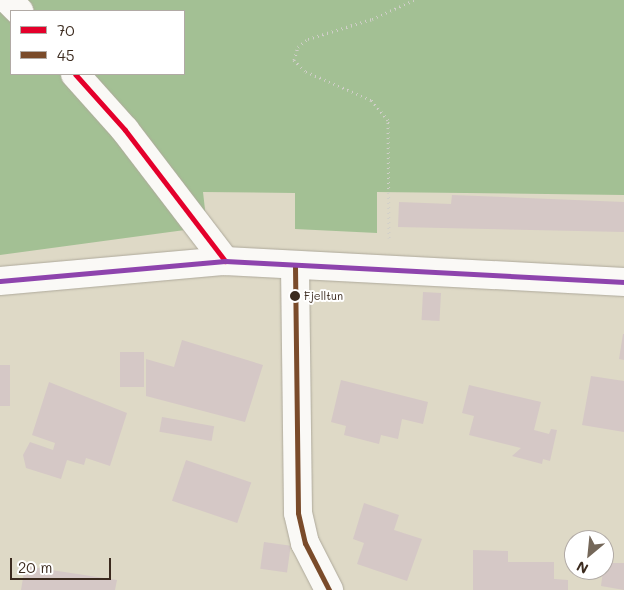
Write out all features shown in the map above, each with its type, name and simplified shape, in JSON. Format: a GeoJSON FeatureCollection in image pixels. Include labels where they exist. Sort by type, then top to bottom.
{"type":"FeatureCollection","features":[{"type":"Feature","properties":{"kind":"street"},"geometry":{"type":"LineString","coordinates":[[8,0],[18,10]]}},
{"type":"Feature","properties":{"kind":"street"},"geometry":{"type":"LineString","coordinates":[[76,75],[125,130],[224,261]]}},
{"type":"Feature","properties":{"kind":"street"},"geometry":{"type":"LineString","coordinates":[[0,281],[224,261],[624,282]]}},
{"type":"Feature","properties":{"kind":"street"},"geometry":{"type":"LineString","coordinates":[[295,266],[298,513],[305,543],[329,590]]}},
{"type":"Feature","properties":{"kind":"path"},"geometry":{"type":"LineString","coordinates":[[389,244],[388,120],[371,100],[305,71],[294,60],[298,47],[308,39],[372,20],[414,0]]}},
{"type":"Feature","properties":{"kind":"green space"},"geometry":{"type":"Polygon","coordinates":[[[0,0],[624,0],[624,195],[377,192],[377,233],[295,229],[295,193],[203,192],[207,227],[0,255],[0,0]]]}},
{"type":"Feature","properties":{"kind":"building"},"geometry":{"type":"Polygon","coordinates":[[[452,195],[624,202],[624,232],[398,227],[399,202],[451,204],[452,195]]]}},
{"type":"Feature","properties":{"kind":"building"},"geometry":{"type":"Polygon","coordinates":[[[423,292],[441,293],[440,321],[422,320],[423,292]]]}},
{"type":"Feature","properties":{"kind":"building"},"geometry":{"type":"Polygon","coordinates":[[[624,334],[624,360],[619,359],[624,334]]]}},
{"type":"Feature","properties":{"kind":"building"},"geometry":{"type":"Polygon","coordinates":[[[182,340],[263,365],[245,422],[146,396],[146,359],[174,367],[182,340]]]}},
{"type":"Feature","properties":{"kind":"building"},"geometry":{"type":"Polygon","coordinates":[[[120,352],[144,352],[144,387],[120,387],[120,352]]]}},
{"type":"Feature","properties":{"kind":"building"},"geometry":{"type":"Polygon","coordinates":[[[0,365],[10,365],[10,406],[0,406],[0,365]]]}},
{"type":"Feature","properties":{"kind":"building"},"geometry":{"type":"Polygon","coordinates":[[[591,376],[624,381],[624,432],[582,425],[591,376]]]}},
{"type":"Feature","properties":{"kind":"building"},"geometry":{"type":"Polygon","coordinates":[[[341,380],[428,402],[423,424],[402,419],[398,439],[381,435],[379,444],[344,435],[346,426],[331,422],[341,380]]]}},
{"type":"Feature","properties":{"kind":"building"},"geometry":{"type":"Polygon","coordinates":[[[49,382],[127,413],[110,466],[86,458],[84,465],[67,460],[61,479],[26,468],[23,455],[30,442],[53,450],[55,443],[32,435],[49,382]]]}},
{"type":"Feature","properties":{"kind":"building"},"geometry":{"type":"Polygon","coordinates":[[[469,385],[541,402],[534,430],[549,434],[551,429],[557,430],[550,461],[543,459],[542,464],[512,456],[521,448],[469,435],[474,416],[462,413],[469,385]]]}},
{"type":"Feature","properties":{"kind":"building"},"geometry":{"type":"Polygon","coordinates":[[[162,417],[214,426],[212,441],[159,432],[162,417]]]}},
{"type":"Feature","properties":{"kind":"building"},"geometry":{"type":"Polygon","coordinates":[[[186,460],[251,482],[237,523],[172,501],[186,460]]]}},
{"type":"Feature","properties":{"kind":"building"},"geometry":{"type":"Polygon","coordinates":[[[364,503],[399,515],[394,530],[422,539],[407,581],[357,564],[364,543],[353,539],[364,503]]]}},
{"type":"Feature","properties":{"kind":"building"},"geometry":{"type":"Polygon","coordinates":[[[264,542],[291,546],[287,572],[260,569],[264,542]]]}},
{"type":"Feature","properties":{"kind":"building"},"geometry":{"type":"Polygon","coordinates":[[[473,550],[508,551],[508,562],[554,562],[554,579],[568,580],[568,590],[473,590],[473,550]]]}},
{"type":"Feature","properties":{"kind":"building"},"geometry":{"type":"Polygon","coordinates":[[[614,563],[624,563],[624,590],[601,586],[602,580],[614,580],[614,563]]]}},
{"type":"Feature","properties":{"kind":"building"},"geometry":{"type":"Polygon","coordinates":[[[25,566],[117,580],[115,590],[21,590],[25,566]]]}},
{"type":"Feature","properties":{"kind":"transit line","name":"70"},"geometry":{"type":"LineString","coordinates":[[76,75],[125,130],[225,261]]}},
{"type":"Feature","properties":{"kind":"transit line"},"geometry":{"type":"LineString","coordinates":[[0,281],[225,261],[624,282]]}},
{"type":"Feature","properties":{"kind":"transit line","name":"45"},"geometry":{"type":"LineString","coordinates":[[295,266],[298,513],[305,543],[329,590]]}},
{"type":"Feature","properties":{"kind":"place","name":"Fjelltun"},"geometry":{"type":"Point","coordinates":[295,296]}}]}
